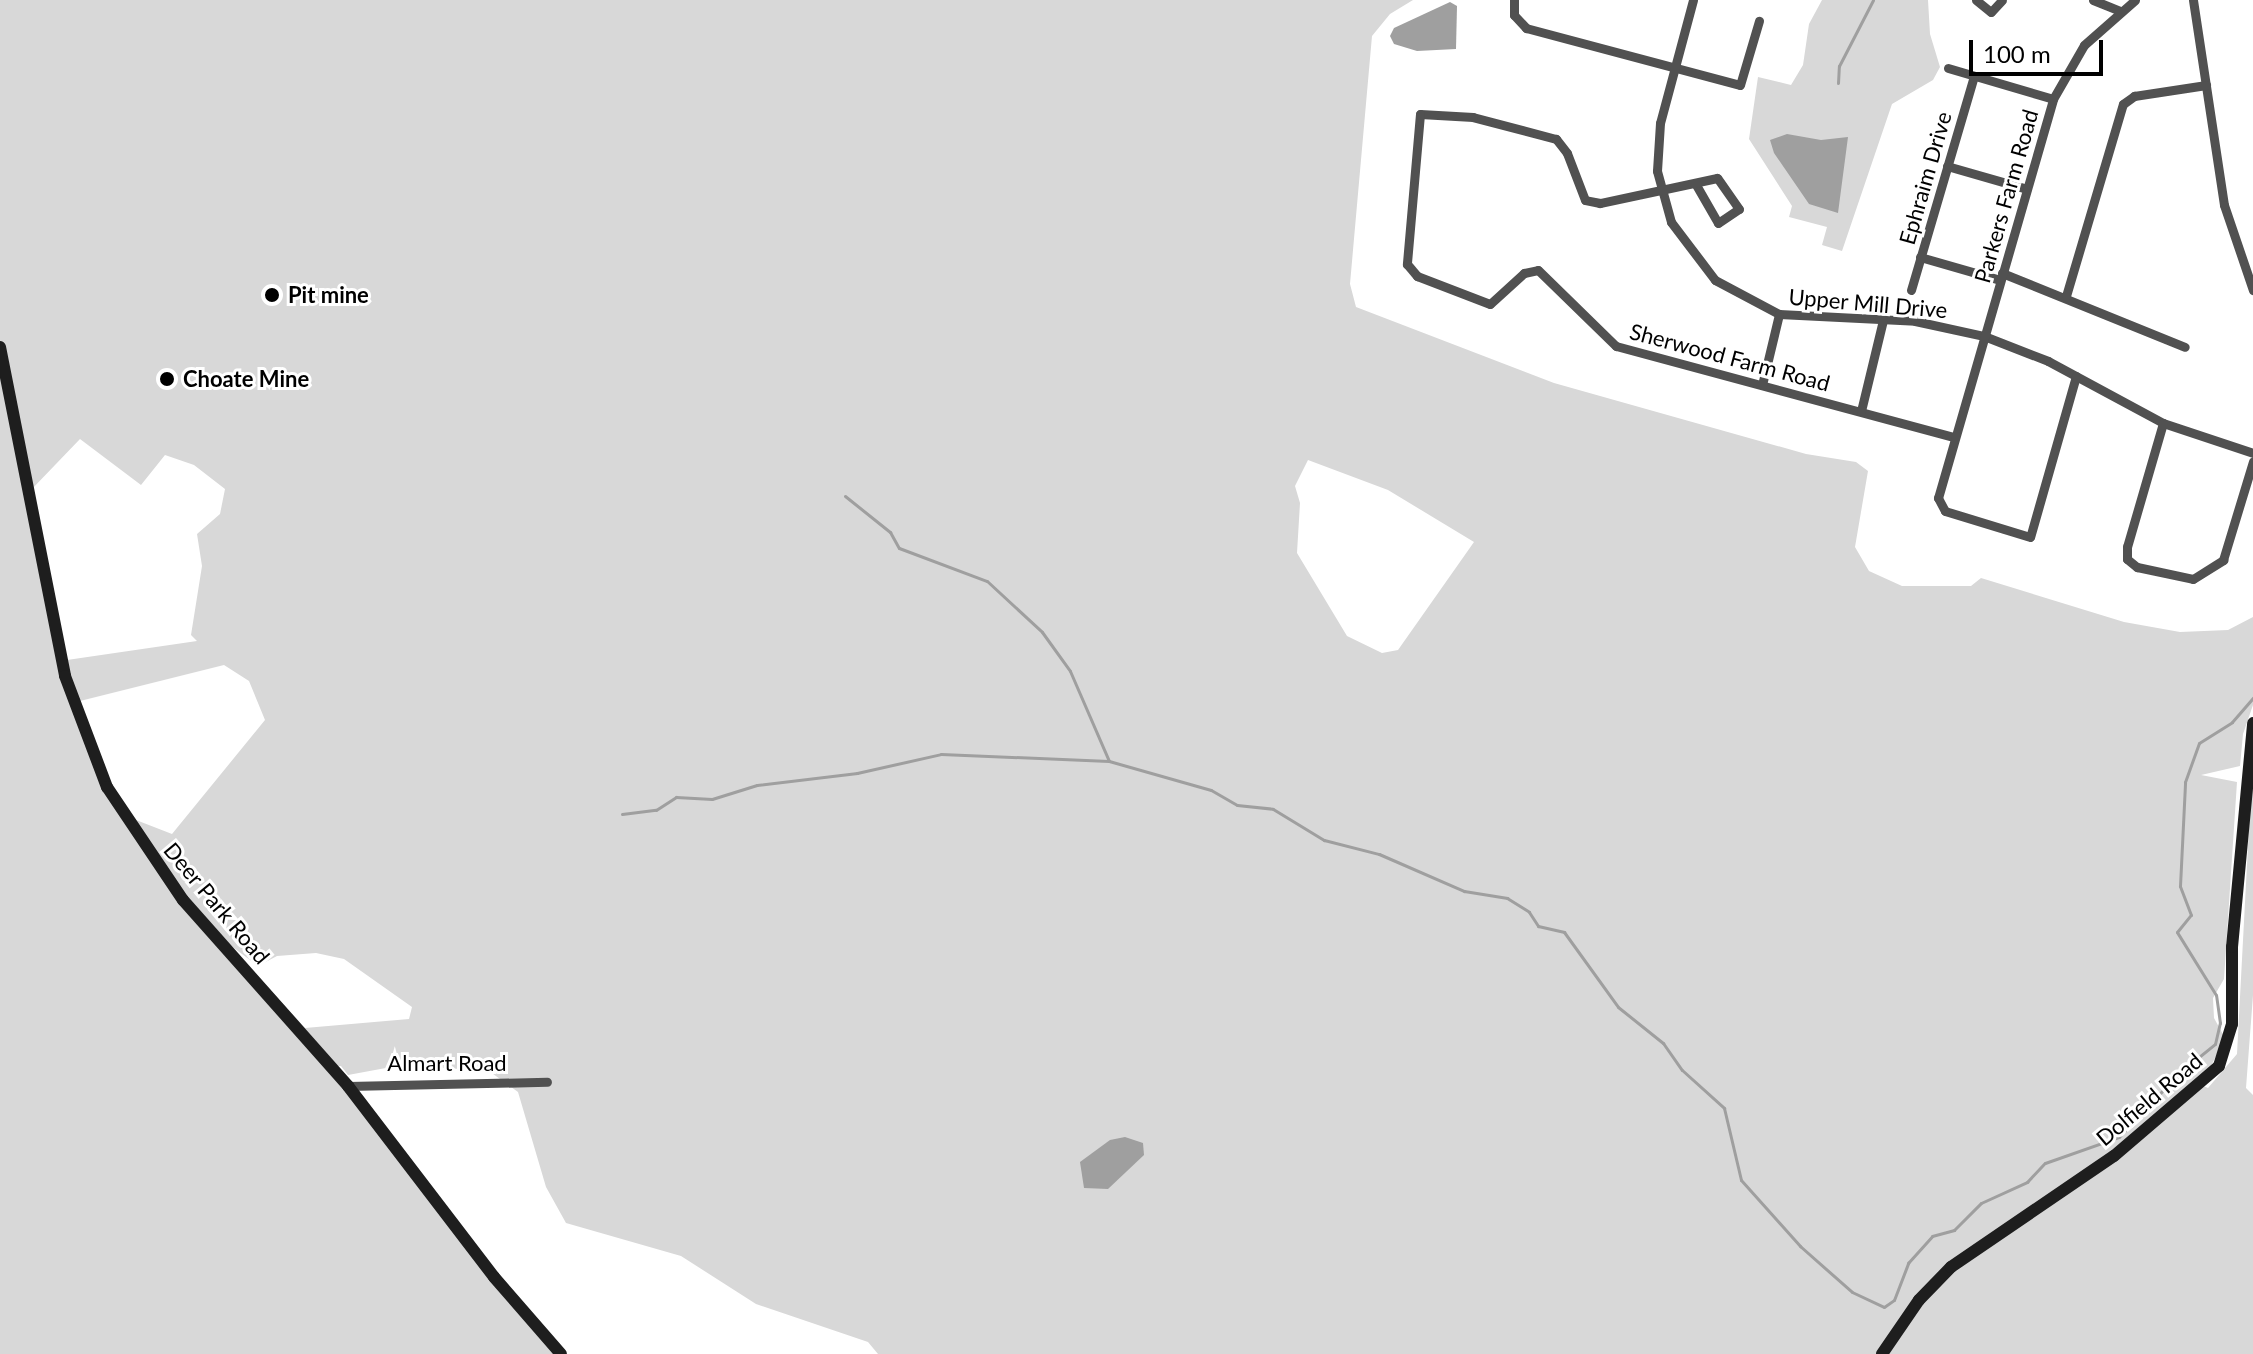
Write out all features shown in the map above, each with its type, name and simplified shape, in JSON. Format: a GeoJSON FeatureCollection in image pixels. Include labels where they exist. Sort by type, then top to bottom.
{"type":"FeatureCollection","features":[{"type":"Feature","properties":{"kind":"street"},"geometry":{"type":"LineString","coordinates":[[1514,0],[1514,15],[1526,28],[1740,85],[1759,21]]}},
{"type":"Feature","properties":{"kind":"street","name":"Upper Mill Drive"},"geometry":{"type":"LineString","coordinates":[[1693,0],[1659,134],[1660,189],[1671,222],[1697,262],[1735,294],[1779,314],[1950,326],[1984,336],[2076,376],[2163,423],[2253,453]]}},
{"type":"Feature","properties":{"kind":"street"},"geometry":{"type":"LineString","coordinates":[[1976,0],[1991,12],[2002,0]]}},
{"type":"Feature","properties":{"kind":"street"},"geometry":{"type":"LineString","coordinates":[[2093,0],[2120,11]]}},
{"type":"Feature","properties":{"kind":"street","name":"Parkers Farm Road"},"geometry":{"type":"LineString","coordinates":[[2076,376],[2030,537],[1941,508],[1938,498],[1954,437],[2053,99],[2084,45],[2135,0]]}},
{"type":"Feature","properties":{"kind":"street"},"geometry":{"type":"LineString","coordinates":[[2193,0],[2224,205],[2253,290]]}},
{"type":"Feature","properties":{"kind":"street"},"geometry":{"type":"LineString","coordinates":[[1948,68],[2053,99]]}},
{"type":"Feature","properties":{"kind":"street","name":"Ephraim Drive"},"geometry":{"type":"LineString","coordinates":[[1911,290],[1974,76]]}},
{"type":"Feature","properties":{"kind":"street"},"geometry":{"type":"LineString","coordinates":[[2066,296],[2123,104],[2134,96],[2206,85]]}},
{"type":"Feature","properties":{"kind":"street","name":"Sherwood Farm Road"},"geometry":{"type":"LineString","coordinates":[[1660,189],[1600,203],[1585,200],[1567,153],[1556,139],[1473,117],[1420,114],[1407,264],[1417,276],[1490,304],[1524,273],[1538,270],[1611,344],[1954,437]]}},
{"type":"Feature","properties":{"kind":"street"},"geometry":{"type":"LineString","coordinates":[[1947,166],[2027,189]]}},
{"type":"Feature","properties":{"kind":"street"},"geometry":{"type":"LineString","coordinates":[[1660,189],[1717,178],[1739,209],[1718,223],[1695,183]]}},
{"type":"Feature","properties":{"kind":"street"},"geometry":{"type":"LineString","coordinates":[[1920,257],[2001,276],[2066,296],[2185,347]]}},
{"type":"Feature","properties":{"kind":"street"},"geometry":{"type":"LineString","coordinates":[[1762,385],[1779,314]]}},
{"type":"Feature","properties":{"kind":"street"},"geometry":{"type":"LineString","coordinates":[[1861,411],[1883,320]]}},
{"type":"Feature","properties":{"kind":"street","name":"Deer Park Road"},"geometry":{"type":"LineString","coordinates":[[0,347],[65,676],[94,762],[173,888],[348,1086],[494,1277],[561,1354]]}},
{"type":"Feature","properties":{"kind":"street"},"geometry":{"type":"LineString","coordinates":[[2163,423],[2127,547],[2127,559],[2137,567],[2193,579],[2223,560],[2253,461]]}},
{"type":"Feature","properties":{"kind":"street","name":"Dolfield Road"},"geometry":{"type":"LineString","coordinates":[[1882,1354],[1919,1300],[1951,1267],[2114,1156],[2219,1066],[2232,1024],[2232,947],[2246,756],[2253,723]]}},
{"type":"Feature","properties":{"kind":"street","name":"Almart Road"},"geometry":{"type":"LineString","coordinates":[[348,1086],[547,1082]]}},
{"type":"Feature","properties":{"kind":"shaded area"},"geometry":{"type":"Polygon","coordinates":[[[0,0],[1413,0],[1390,14],[1372,36],[1350,284],[1356,307],[1554,383],[1806,454],[1856,462],[1868,471],[1855,547],[1869,571],[1902,586],[1971,586],[1981,578],[2124,622],[2180,632],[2228,630],[2253,617],[2253,705],[2243,734],[2240,766],[2201,775],[2237,782],[2224,979],[2213,998],[2214,1018],[2225,1038],[2211,1066],[2194,1082],[2208,1088],[2237,1054],[2253,751],[2253,995],[2246,1088],[2253,1095],[2253,1354],[878,1354],[868,1342],[756,1304],[681,1256],[566,1223],[546,1187],[518,1092],[489,1071],[402,1065],[348,1075],[341,1066],[328,1067],[556,1354],[0,1354],[0,0]],[[80,439],[31,490],[67,660],[197,641],[191,635],[202,566],[197,534],[220,514],[225,489],[194,465],[165,455],[141,485],[80,439]],[[1308,460],[1295,486],[1300,503],[1297,553],[1347,636],[1382,653],[1398,650],[1474,542],[1388,490],[1308,460]],[[224,665],[76,702],[100,766],[155,855],[136,820],[172,834],[265,720],[249,681],[224,665]],[[226,942],[305,1028],[409,1019],[412,1007],[344,959],[316,953],[277,956],[258,966],[226,942]]]}},
{"type":"Feature","properties":{"kind":"shaded area"},"geometry":{"type":"Polygon","coordinates":[[[1822,0],[1928,0],[1930,34],[1940,67],[1933,80],[1892,104],[1842,251],[1822,245],[1827,227],[1789,217],[1792,206],[1749,139],[1758,77],[1791,85],[1803,65],[1809,24],[1822,0]]]}},
{"type":"Feature","properties":{"kind":"shaded area"},"geometry":{"type":"Polygon","coordinates":[[[1450,2],[1457,6],[1456,49],[1417,51],[1394,44],[1390,36],[1394,28],[1450,2]]]}},
{"type":"Feature","properties":{"kind":"shaded area"},"geometry":{"type":"Polygon","coordinates":[[[1787,134],[1821,140],[1848,137],[1838,213],[1809,204],[1774,153],[1770,140],[1787,134]]]}},
{"type":"Feature","properties":{"kind":"shaded area"},"geometry":{"type":"Polygon","coordinates":[[[1125,1137],[1143,1143],[1144,1155],[1108,1189],[1084,1188],[1080,1162],[1110,1140],[1125,1137]]]}},
{"type":"Feature","properties":{"kind":"waterway"},"geometry":{"type":"LineString","coordinates":[[1838,83],[1839,66],[1873,0]]}},
{"type":"Feature","properties":{"kind":"waterway"},"geometry":{"type":"LineString","coordinates":[[845,496],[890,532],[899,548],[987,581],[1042,632],[1070,671],[1109,761]]}},
{"type":"Feature","properties":{"kind":"waterway"},"geometry":{"type":"LineString","coordinates":[[622,814],[656,810],[676,797],[712,799],[757,785],[857,773],[941,754],[1109,761],[1211,790],[1237,805],[1273,809],[1324,840],[1379,854],[1464,891],[1507,898],[1529,912],[1538,926],[1564,932],[1618,1007],[1663,1043],[1682,1070],[1724,1108],[1741,1180],[1800,1246],[1852,1292],[1884,1307],[1894,1300],[1908,1263],[1932,1236],[1954,1230],[1981,1203],[2027,1182],[2045,1163],[2119,1137],[2179,1073],[2215,1044],[2220,1023],[2216,995],[2177,932],[2191,915],[2180,886],[2185,782],[2199,743],[2232,722],[2253,698]]}},
{"type":"Feature","properties":{"kind":"place","name":"Pit mine"},"geometry":{"type":"Point","coordinates":[272,295]}},
{"type":"Feature","properties":{"kind":"place","name":"Choate Mine"},"geometry":{"type":"Point","coordinates":[167,379]}}]}
